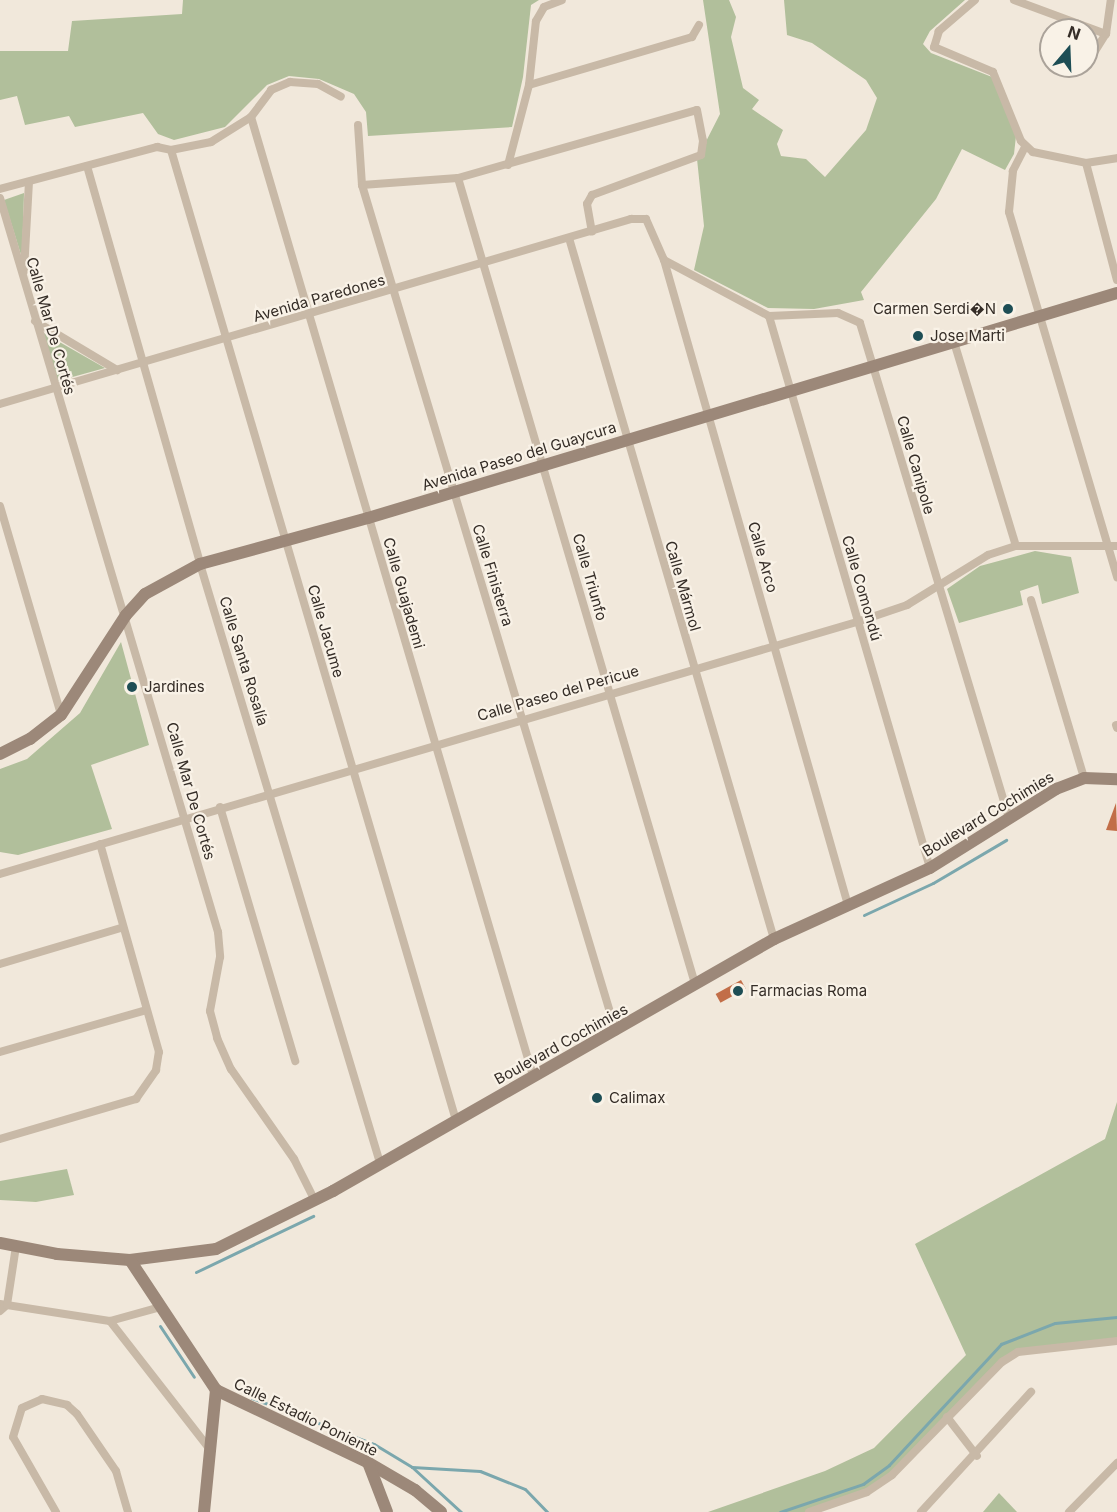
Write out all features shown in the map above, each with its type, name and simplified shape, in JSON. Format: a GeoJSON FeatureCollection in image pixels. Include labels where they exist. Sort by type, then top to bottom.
{"type":"FeatureCollection","features":[{"type":"Feature","properties":{"kind":"street"},"geometry":{"type":"LineString","coordinates":[[507,165],[529,85],[536,21],[544,7],[562,0]]}},
{"type":"Feature","properties":{"kind":"street"},"geometry":{"type":"LineString","coordinates":[[975,0],[939,31],[932,44],[941,52],[993,72],[1025,147],[1013,171],[1007,198],[1038,317],[1113,547],[1117,577]]}},
{"type":"Feature","properties":{"kind":"street"},"geometry":{"type":"LineString","coordinates":[[1014,0],[1106,34]]}},
{"type":"Feature","properties":{"kind":"street"},"geometry":{"type":"LineString","coordinates":[[1099,45],[1106,34],[1111,0]]}},
{"type":"Feature","properties":{"kind":"street"},"geometry":{"type":"LineString","coordinates":[[529,85],[692,37],[699,25]]}},
{"type":"Feature","properties":{"kind":"street"},"geometry":{"type":"LineString","coordinates":[[0,189],[157,147],[171,150],[211,142],[251,117],[272,90],[290,82],[318,84],[341,97]]}},
{"type":"Feature","properties":{"kind":"street"},"geometry":{"type":"LineString","coordinates":[[362,184],[458,178],[697,111],[703,150],[690,162],[592,195],[587,204],[592,232]]}},
{"type":"Feature","properties":{"kind":"street","name":"Calle Guajademi"},"geometry":{"type":"LineString","coordinates":[[251,117],[533,1077]]}},
{"type":"Feature","properties":{"kind":"street","name":"Calle Finisterra"},"geometry":{"type":"LineString","coordinates":[[358,125],[362,184],[396,290],[616,1032]]}},
{"type":"Feature","properties":{"kind":"street"},"geometry":{"type":"LineString","coordinates":[[1025,147],[1086,164],[1117,158]]}},
{"type":"Feature","properties":{"kind":"street","name":"Calle Jacume"},"geometry":{"type":"LineString","coordinates":[[171,150],[225,339],[287,541],[350,767],[456,1120]]}},
{"type":"Feature","properties":{"kind":"street"},"geometry":{"type":"LineString","coordinates":[[1086,164],[1117,280]]}},
{"type":"Feature","properties":{"kind":"street","name":"Calle Santa Rosalía"},"geometry":{"type":"LineString","coordinates":[[87,166],[145,363],[200,564],[380,1163]]}},
{"type":"Feature","properties":{"kind":"street","name":"Calle Triunfo"},"geometry":{"type":"LineString","coordinates":[[458,178],[695,984]]}},
{"type":"Feature","properties":{"kind":"street"},"geometry":{"type":"LineString","coordinates":[[23,280],[28,182]]}},
{"type":"Feature","properties":{"kind":"street","name":"Calle Mar De Cortés"},"geometry":{"type":"LineString","coordinates":[[0,198],[54,388],[126,615],[220,942],[210,1011],[217,1038],[231,1069],[294,1159],[315,1201]]}},
{"type":"Feature","properties":{"kind":"street","name":"Avenida Paredones"},"geometry":{"type":"LineString","coordinates":[[0,404],[396,290],[631,219],[646,219]]}},
{"type":"Feature","properties":{"kind":"street","name":"Calle Arco"},"geometry":{"type":"LineString","coordinates":[[646,219],[664,260],[848,905]]}},
{"type":"Feature","properties":{"kind":"street","name":"Calle Mármol"},"geometry":{"type":"LineString","coordinates":[[569,238],[692,669],[774,939]]}},
{"type":"Feature","properties":{"kind":"street"},"geometry":{"type":"LineString","coordinates":[[664,260],[769,316]]}},
{"type":"Feature","properties":{"kind":"street","name":"Avenida Paseo del Guaycura"},"geometry":{"type":"LineString","coordinates":[[0,754],[30,740],[60,715],[126,615],[158,584],[200,564],[368,518],[1117,293]]}},
{"type":"Feature","properties":{"kind":"street","name":"Calle Canipole"},"geometry":{"type":"LineString","coordinates":[[769,316],[838,313],[856,318],[873,366],[936,585],[1009,818]]}},
{"type":"Feature","properties":{"kind":"street","name":"Calle Comondú"},"geometry":{"type":"LineString","coordinates":[[769,316],[930,868]]}},
{"type":"Feature","properties":{"kind":"street"},"geometry":{"type":"LineString","coordinates":[[35,321],[117,370]]}},
{"type":"Feature","properties":{"kind":"street"},"geometry":{"type":"LineString","coordinates":[[954,342],[1016,546]]}},
{"type":"Feature","properties":{"kind":"street"},"geometry":{"type":"LineString","coordinates":[[0,506],[60,715]]}},
{"type":"Feature","properties":{"kind":"street","name":"Calle Paseo del Pericue"},"geometry":{"type":"LineString","coordinates":[[0,874],[350,767],[857,622],[907,605],[973,562],[1016,546],[1113,547]]}},
{"type":"Feature","properties":{"kind":"street"},"geometry":{"type":"LineString","coordinates":[[1031,600],[1084,778]]}},
{"type":"Feature","properties":{"kind":"street","name":"Boulevard Cochimies"},"geometry":{"type":"LineString","coordinates":[[0,1243],[130,1260],[216,1249],[315,1201],[616,1032],[774,939],[930,868],[1056,789],[1084,778],[1117,779]]}},
{"type":"Feature","properties":{"kind":"street"},"geometry":{"type":"LineString","coordinates":[[220,807],[295,1061]]}},
{"type":"Feature","properties":{"kind":"street"},"geometry":{"type":"LineString","coordinates":[[0,1139],[136,1099],[153,1078],[159,1052],[121,928],[100,844]]}},
{"type":"Feature","properties":{"kind":"street"},"geometry":{"type":"LineString","coordinates":[[0,964],[121,928]]}},
{"type":"Feature","properties":{"kind":"street"},"geometry":{"type":"LineString","coordinates":[[0,1052],[146,1010]]}},
{"type":"Feature","properties":{"kind":"street"},"geometry":{"type":"LineString","coordinates":[[16,1246],[2,1307],[110,1321],[160,1307]]}},
{"type":"Feature","properties":{"kind":"street"},"geometry":{"type":"LineString","coordinates":[[130,1260],[216,1390],[208,1447],[204,1512]]}},
{"type":"Feature","properties":{"kind":"street"},"geometry":{"type":"LineString","coordinates":[[110,1321],[208,1447]]}},
{"type":"Feature","properties":{"kind":"street"},"geometry":{"type":"LineString","coordinates":[[809,1512],[867,1492],[892,1475],[947,1417],[1018,1352],[1117,1341]]}},
{"type":"Feature","properties":{"kind":"street","name":"Calle Estadio Poniente"},"geometry":{"type":"LineString","coordinates":[[216,1390],[367,1462],[415,1490],[441,1512]]}},
{"type":"Feature","properties":{"kind":"street"},"geometry":{"type":"LineString","coordinates":[[921,1512],[977,1456],[1031,1392]]}},
{"type":"Feature","properties":{"kind":"street"},"geometry":{"type":"LineString","coordinates":[[56,1512],[17,1449],[13,1426],[22,1408],[42,1399],[53,1400],[77,1414],[116,1472],[128,1512]]}},
{"type":"Feature","properties":{"kind":"street"},"geometry":{"type":"LineString","coordinates":[[947,1417],[977,1456]]}},
{"type":"Feature","properties":{"kind":"street"},"geometry":{"type":"LineString","coordinates":[[367,1462],[378,1479],[387,1512]]}},
{"type":"Feature","properties":{"kind":"street"},"geometry":{"type":"LineString","coordinates":[[1069,1512],[1117,1463]]}},
{"type":"Feature","properties":{"kind":"green space"},"geometry":{"type":"Polygon","coordinates":[[[183,0],[539,0],[531,5],[523,77],[512,127],[368,136],[366,112],[354,94],[319,79],[289,76],[267,85],[225,127],[174,140],[158,134],[143,113],[75,127],[69,116],[25,125],[17,96],[0,100],[0,51],[68,51],[72,21],[182,14],[183,0]]]}},
{"type":"Feature","properties":{"kind":"green space"},"geometry":{"type":"Polygon","coordinates":[[[703,0],[729,0],[736,17],[731,37],[743,88],[759,100],[752,109],[783,130],[777,144],[781,156],[806,159],[825,177],[866,130],[877,98],[866,80],[812,43],[787,35],[784,0],[965,0],[930,31],[923,44],[931,53],[992,77],[1016,136],[1014,154],[1005,170],[962,149],[936,199],[861,292],[864,300],[814,309],[768,308],[694,270],[704,226],[697,159],[720,114],[703,0]]]}},
{"type":"Feature","properties":{"kind":"green space"},"geometry":{"type":"Polygon","coordinates":[[[24,193],[22,258],[4,200],[24,193]]]}},
{"type":"Feature","properties":{"kind":"green space"},"geometry":{"type":"Polygon","coordinates":[[[42,332],[105,368],[58,381],[42,332]]]}},
{"type":"Feature","properties":{"kind":"green space"},"geometry":{"type":"Polygon","coordinates":[[[1035,551],[1071,557],[1079,593],[1042,604],[1038,585],[1020,591],[1023,605],[959,623],[947,589],[980,566],[1035,551]]]}},
{"type":"Feature","properties":{"kind":"green space"},"geometry":{"type":"Polygon","coordinates":[[[121,642],[149,745],[91,765],[112,829],[18,855],[0,852],[0,769],[27,759],[80,713],[121,642]]]}},
{"type":"Feature","properties":{"kind":"green space"},"geometry":{"type":"Polygon","coordinates":[[[1117,1102],[1117,1341],[1018,1352],[1002,1362],[892,1475],[867,1492],[809,1512],[708,1512],[825,1471],[874,1448],[966,1355],[915,1244],[1105,1139],[1117,1102]]]}},
{"type":"Feature","properties":{"kind":"green space"},"geometry":{"type":"Polygon","coordinates":[[[67,1169],[74,1195],[36,1202],[0,1200],[0,1181],[67,1169]]]}},
{"type":"Feature","properties":{"kind":"green space"},"geometry":{"type":"Polygon","coordinates":[[[999,1493],[1017,1512],[983,1512],[999,1493]]]}},
{"type":"Feature","properties":{"kind":"building"},"geometry":{"type":"Polygon","coordinates":[[[1116,803],[1117,831],[1106,830],[1116,803]]]}},
{"type":"Feature","properties":{"kind":"building"},"geometry":{"type":"Polygon","coordinates":[[[741,980],[746,989],[720,1003],[716,994],[741,980]]]}},
{"type":"Feature","properties":{"kind":"waterway"},"geometry":{"type":"LineString","coordinates":[[864,915],[933,883],[1006,840]]}},
{"type":"Feature","properties":{"kind":"waterway"},"geometry":{"type":"LineString","coordinates":[[196,1272],[313,1216]]}},
{"type":"Feature","properties":{"kind":"waterway"},"geometry":{"type":"LineString","coordinates":[[780,1512],[863,1484],[889,1465],[1001,1344],[1055,1323],[1117,1317]]}},
{"type":"Feature","properties":{"kind":"waterway"},"geometry":{"type":"LineString","coordinates":[[160,1326],[194,1377]]}},
{"type":"Feature","properties":{"kind":"waterway"},"geometry":{"type":"LineString","coordinates":[[252,1398],[374,1444],[412,1467],[480,1471],[525,1489],[547,1512]]}},
{"type":"Feature","properties":{"kind":"waterway"},"geometry":{"type":"LineString","coordinates":[[412,1467],[461,1512]]}},
{"type":"Feature","properties":{"kind":"place","name":"Carmen Serdi�N"},"geometry":{"type":"Point","coordinates":[1008,309]}},
{"type":"Feature","properties":{"kind":"place","name":"Jose Marti"},"geometry":{"type":"Point","coordinates":[918,336]}},
{"type":"Feature","properties":{"kind":"place","name":"Jardines"},"geometry":{"type":"Point","coordinates":[132,687]}},
{"type":"Feature","properties":{"kind":"place","name":"Farmacias Roma"},"geometry":{"type":"Point","coordinates":[738,991]}},
{"type":"Feature","properties":{"kind":"place","name":"Calimax"},"geometry":{"type":"Point","coordinates":[597,1098]}}]}
